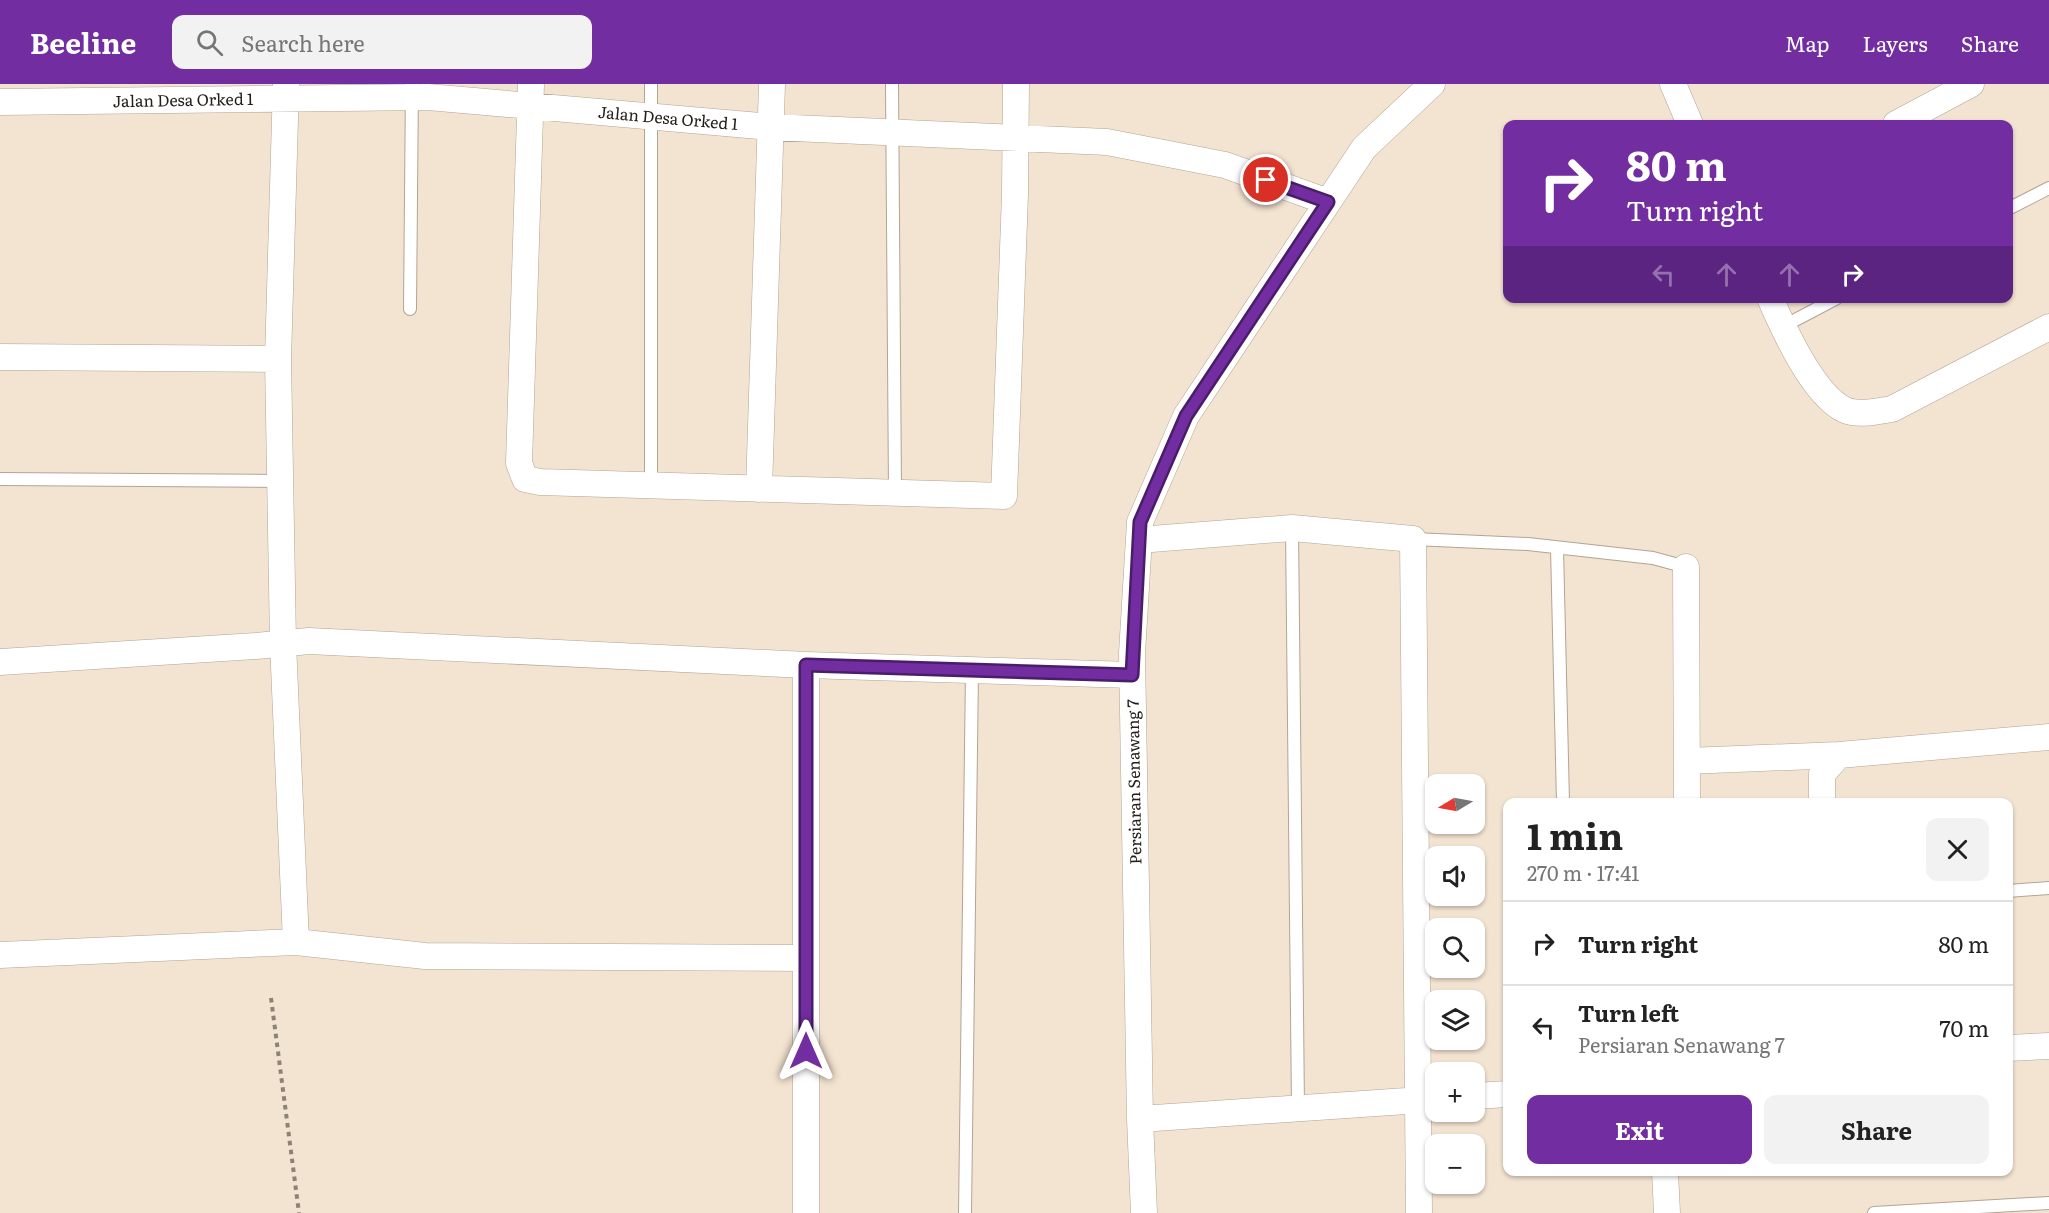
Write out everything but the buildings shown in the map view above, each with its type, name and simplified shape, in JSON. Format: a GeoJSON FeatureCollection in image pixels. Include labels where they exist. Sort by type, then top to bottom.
{"type":"FeatureCollection","features":[{"type":"Feature","properties":{"kind":"street"},"geometry":{"type":"LineString","coordinates":[[759,489],[772,84]]}},
{"type":"Feature","properties":{"kind":"street"},"geometry":{"type":"LineString","coordinates":[[531,95],[519,463],[525,479],[540,482],[651,486],[1004,496],[1016,84]]}},
{"type":"Feature","properties":{"kind":"street","name":"Persiaran Senawang 7"},"geometry":{"type":"LineString","coordinates":[[1144,1213],[1140,1119],[1132,675],[1140,522],[1186,416],[1364,148],[1432,84]]}},
{"type":"Feature","properties":{"kind":"street"},"geometry":{"type":"LineString","coordinates":[[1904,120],[1971,84]]}},
{"type":"Feature","properties":{"kind":"street"},"geometry":{"type":"LineString","coordinates":[[1678,86],[1689,120]]}},
{"type":"Feature","properties":{"kind":"street"},"geometry":{"type":"LineString","coordinates":[[286,91],[278,359],[283,643],[296,942]]}},
{"type":"Feature","properties":{"kind":"street","name":"Jalan Desa Orked 1"},"geometry":{"type":"LineString","coordinates":[[0,102],[31,93],[412,91],[531,95],[651,117],[771,127],[1107,142],[1225,165],[1328,202]]}},
{"type":"Feature","properties":{"kind":"street"},"geometry":{"type":"LineString","coordinates":[[1772,303],[1782,327],[1809,374],[1826,396],[1846,411],[1869,412],[1892,409],[2049,327]]}},
{"type":"Feature","properties":{"kind":"street"},"geometry":{"type":"LineString","coordinates":[[0,357],[278,359]]}},
{"type":"Feature","properties":{"kind":"street"},"geometry":{"type":"LineString","coordinates":[[1139,540],[1292,528],[1413,538],[1426,1062]]}},
{"type":"Feature","properties":{"kind":"street"},"geometry":{"type":"LineString","coordinates":[[1686,567],[1687,798]]}},
{"type":"Feature","properties":{"kind":"street"},"geometry":{"type":"LineString","coordinates":[[0,662],[309,641],[806,665],[1132,675]]}},
{"type":"Feature","properties":{"kind":"street"},"geometry":{"type":"LineString","coordinates":[[806,665],[806,1213]]}},
{"type":"Feature","properties":{"kind":"street"},"geometry":{"type":"LineString","coordinates":[[1687,761],[1839,755],[2049,737]]}},
{"type":"Feature","properties":{"kind":"street"},"geometry":{"type":"LineString","coordinates":[[1822,798],[1822,774],[1839,755]]}},
{"type":"Feature","properties":{"kind":"street"},"geometry":{"type":"LineString","coordinates":[[0,954],[296,942],[425,956],[806,958]]}},
{"type":"Feature","properties":{"kind":"street"},"geometry":{"type":"LineString","coordinates":[[2013,1048],[2049,1046]]}},
{"type":"Feature","properties":{"kind":"street"},"geometry":{"type":"LineString","coordinates":[[1485,1095],[1503,1094]]}},
{"type":"Feature","properties":{"kind":"street"},"geometry":{"type":"LineString","coordinates":[[1140,1119],[1425,1099]]}},
{"type":"Feature","properties":{"kind":"street"},"geometry":{"type":"LineString","coordinates":[[1419,1213],[1425,1122]]}},
{"type":"Feature","properties":{"kind":"street"},"geometry":{"type":"LineString","coordinates":[[1665,1176],[1667,1213]]}},
{"type":"Feature","properties":{"kind":"lane"},"geometry":{"type":"LineString","coordinates":[[651,84],[651,486]]}},
{"type":"Feature","properties":{"kind":"lane"},"geometry":{"type":"LineString","coordinates":[[892,84],[895,493]]}},
{"type":"Feature","properties":{"kind":"lane"},"geometry":{"type":"LineString","coordinates":[[410,309],[412,91]]}},
{"type":"Feature","properties":{"kind":"lane"},"geometry":{"type":"LineString","coordinates":[[2013,206],[2049,188]]}},
{"type":"Feature","properties":{"kind":"lane"},"geometry":{"type":"LineString","coordinates":[[1782,327],[1828,303]]}},
{"type":"Feature","properties":{"kind":"lane"},"geometry":{"type":"LineString","coordinates":[[0,479],[280,481]]}},
{"type":"Feature","properties":{"kind":"lane"},"geometry":{"type":"LineString","coordinates":[[1292,528],[1298,1108]]}},
{"type":"Feature","properties":{"kind":"lane"},"geometry":{"type":"LineString","coordinates":[[1413,538],[1528,544],[1653,558],[1686,567]]}},
{"type":"Feature","properties":{"kind":"lane"},"geometry":{"type":"LineString","coordinates":[[1557,548],[1563,798]]}},
{"type":"Feature","properties":{"kind":"lane"},"geometry":{"type":"LineString","coordinates":[[965,1213],[972,671]]}},
{"type":"Feature","properties":{"kind":"lane"},"geometry":{"type":"LineString","coordinates":[[2013,891],[2049,888]]}},
{"type":"Feature","properties":{"kind":"lane"},"geometry":{"type":"LineString","coordinates":[[1874,1213],[2049,1203]]}},
{"type":"Feature","properties":{"kind":"path"},"geometry":{"type":"LineString","coordinates":[[272,998],[299,1213]]}},
{"type":"Feature","properties":{"kind":"route"},"geometry":{"type":"LineString","coordinates":[[806,1051],[806,665],[1132,675],[1140,522],[1186,416],[1328,202],[1266,180]]}}]}
